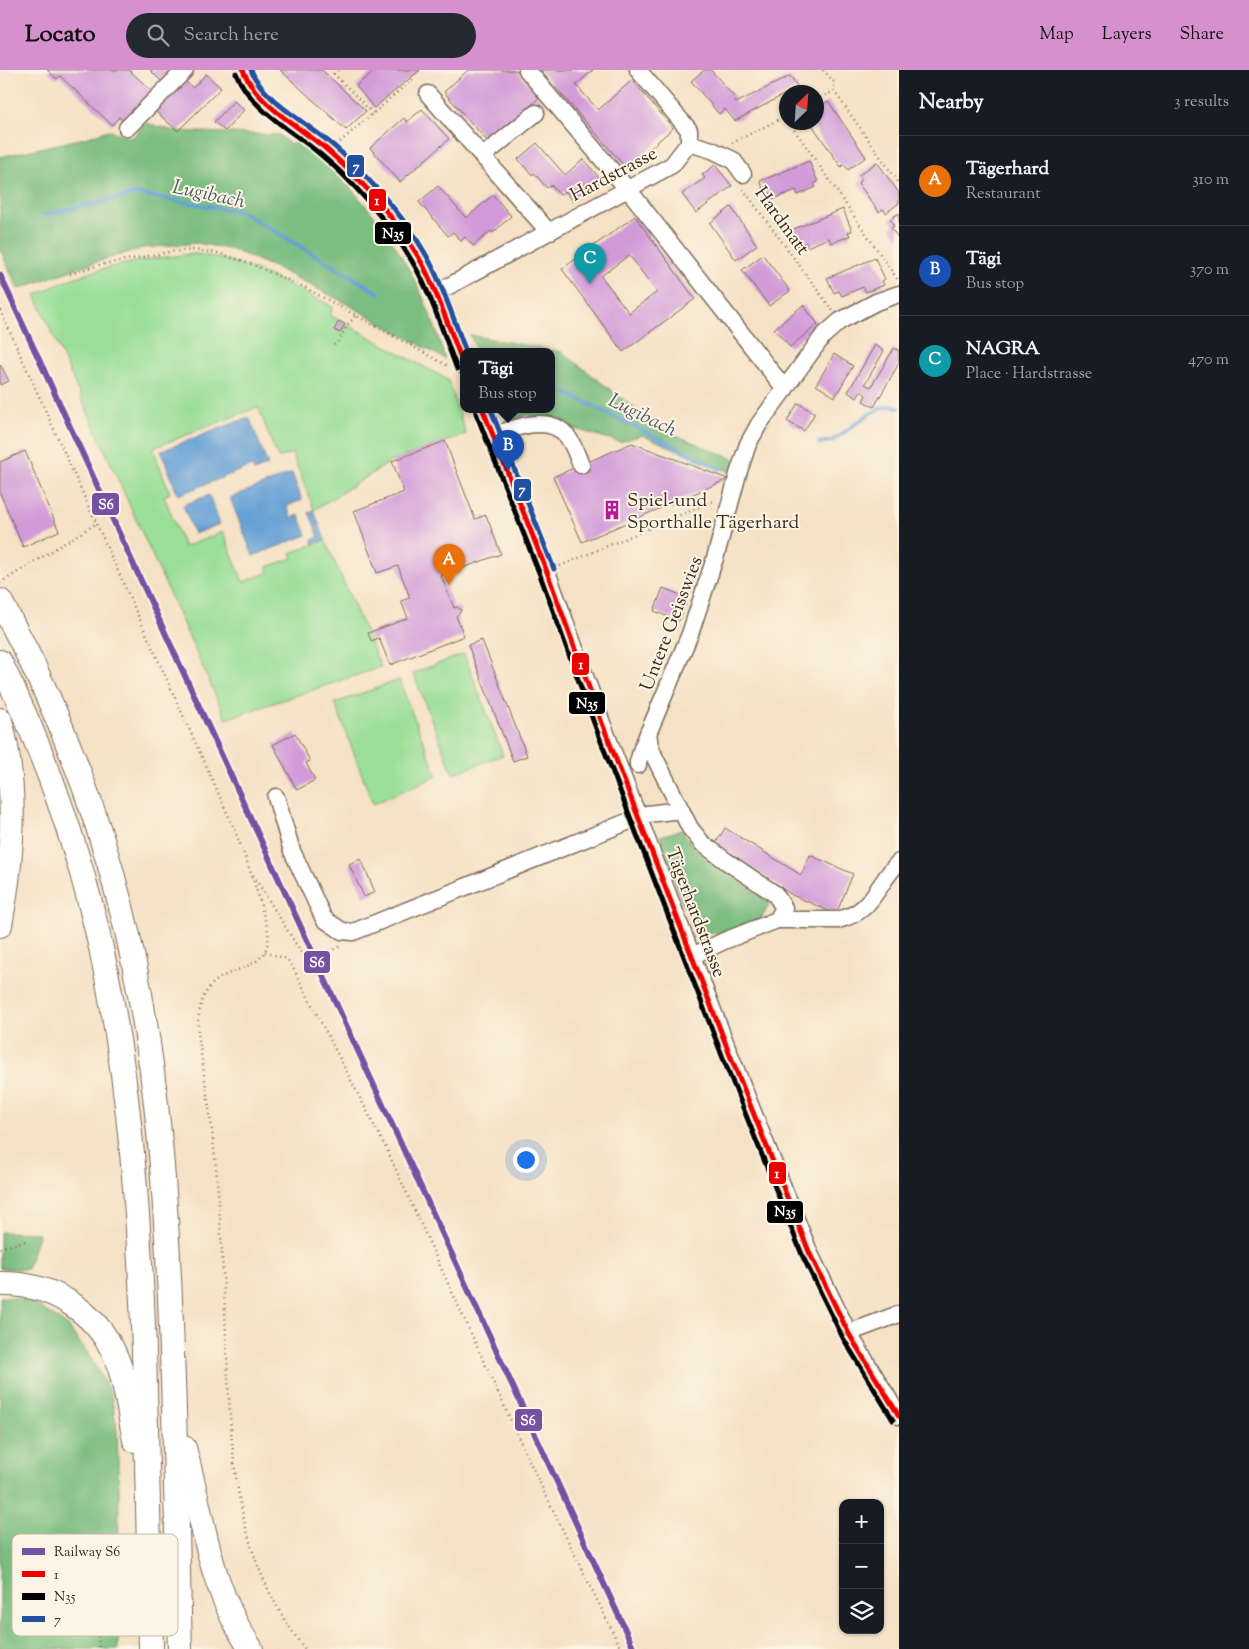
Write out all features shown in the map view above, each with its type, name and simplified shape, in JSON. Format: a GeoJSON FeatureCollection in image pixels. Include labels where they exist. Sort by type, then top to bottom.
{"type":"FeatureCollection","features":[{"type":"Feature","properties":{"kind":"highway"},"geometry":{"type":"LineString","coordinates":[[0,601],[41,681],[78,768],[103,842],[129,942],[148,1043],[160,1145],[169,1264],[177,1534]]}},
{"type":"Feature","properties":{"kind":"highway"},"geometry":{"type":"LineString","coordinates":[[0,662],[29,724],[65,818],[93,915],[114,1014],[128,1114],[137,1214],[148,1534]]}},
{"type":"Feature","properties":{"kind":"highway"},"geometry":{"type":"LineString","coordinates":[[0,720],[9,768],[12,814],[9,869],[0,925]]}},
{"type":"Feature","properties":{"kind":"highway"},"geometry":{"type":"LineString","coordinates":[[0,1284],[24,1285],[51,1292],[71,1302],[99,1328],[120,1367],[147,1496]]}},
{"type":"Feature","properties":{"kind":"highway"},"geometry":{"type":"LineString","coordinates":[[174,1416],[194,1486],[201,1526],[210,1559],[229,1611],[251,1649]]}},
{"type":"Feature","properties":{"kind":"highway"},"geometry":{"type":"LineString","coordinates":[[178,1571],[180,1649]]}},
{"type":"Feature","properties":{"kind":"highway"},"geometry":{"type":"LineString","coordinates":[[151,1636],[151,1649]]}},
{"type":"Feature","properties":{"kind":"street"},"geometry":{"type":"LineString","coordinates":[[127,128],[185,70]]}},
{"type":"Feature","properties":{"kind":"street"},"geometry":{"type":"LineString","coordinates":[[242,70],[249,85],[268,103],[331,153],[396,222],[436,293],[459,368]]}},
{"type":"Feature","properties":{"kind":"street"},"geometry":{"type":"LineString","coordinates":[[527,70],[627,190],[785,388]]}},
{"type":"Feature","properties":{"kind":"street"},"geometry":{"type":"LineString","coordinates":[[638,70],[689,130],[689,143],[712,150],[733,160],[743,181]]}},
{"type":"Feature","properties":{"kind":"street"},"geometry":{"type":"LineString","coordinates":[[428,94],[548,231]]}},
{"type":"Feature","properties":{"kind":"street"},"geometry":{"type":"LineString","coordinates":[[483,156],[536,113]]}},
{"type":"Feature","properties":{"kind":"street","name":"Hardstrasse"},"geometry":{"type":"LineString","coordinates":[[436,293],[672,165],[689,143]]}},
{"type":"Feature","properties":{"kind":"street","name":"Untere Geisswies"},"geometry":{"type":"LineString","coordinates":[[638,765],[642,748],[690,634],[716,555],[748,444],[759,424],[805,358],[823,336],[840,321],[876,302],[899,294]]}},
{"type":"Feature","properties":{"kind":"street","name":"Tägerhardstrasse"},"geometry":{"type":"LineString","coordinates":[[484,413],[547,572],[692,956],[810,1254],[849,1334],[899,1416]]}},
{"type":"Feature","properties":{"kind":"street"},"geometry":{"type":"LineString","coordinates":[[494,436],[524,425],[536,423],[557,429],[566,434],[581,465]]}},
{"type":"Feature","properties":{"kind":"street"},"geometry":{"type":"LineString","coordinates":[[648,733],[654,758],[690,828],[702,843],[775,894],[784,908],[777,920]]}},
{"type":"Feature","properties":{"kind":"street"},"geometry":{"type":"LineString","coordinates":[[276,797],[292,851],[324,920],[342,931],[353,932],[647,814],[681,810]]}},
{"type":"Feature","properties":{"kind":"street"},"geometry":{"type":"LineString","coordinates":[[692,956],[777,920],[838,920],[848,918],[866,906],[899,862]]}},
{"type":"Feature","properties":{"kind":"street"},"geometry":{"type":"LineString","coordinates":[[849,1334],[899,1314]]}},
{"type":"Feature","properties":{"kind":"path"},"geometry":{"type":"LineString","coordinates":[[338,70],[334,74],[373,113]]}},
{"type":"Feature","properties":{"kind":"path"},"geometry":{"type":"LineString","coordinates":[[823,70],[834,82],[834,91],[899,183]]}},
{"type":"Feature","properties":{"kind":"path"},"geometry":{"type":"LineString","coordinates":[[331,153],[337,145],[415,77]]}},
{"type":"Feature","properties":{"kind":"path"},"geometry":{"type":"LineString","coordinates":[[824,96],[834,91]]}},
{"type":"Feature","properties":{"kind":"path"},"geometry":{"type":"LineString","coordinates":[[727,146],[779,119]]}},
{"type":"Feature","properties":{"kind":"path"},"geometry":{"type":"LineString","coordinates":[[793,130],[899,281]]}},
{"type":"Feature","properties":{"kind":"path","name":"Hardmatt"},"geometry":{"type":"LineString","coordinates":[[743,181],[840,321]]}},
{"type":"Feature","properties":{"kind":"path"},"geometry":{"type":"LineString","coordinates":[[70,274],[99,265],[169,252],[192,250],[210,252],[230,257],[283,277],[438,360],[459,368]]}},
{"type":"Feature","properties":{"kind":"path"},"geometry":{"type":"LineString","coordinates":[[0,310],[222,800],[252,873],[268,931],[265,952],[260,960],[218,978],[210,985],[199,1007],[198,1033],[217,1179],[230,1437],[236,1488],[245,1525],[266,1585],[285,1620],[305,1649]]}},
{"type":"Feature","properties":{"kind":"path"},"geometry":{"type":"LineString","coordinates":[[334,345],[338,342],[348,324],[356,316]]}},
{"type":"Feature","properties":{"kind":"path"},"geometry":{"type":"LineString","coordinates":[[547,572],[733,492]]}},
{"type":"Feature","properties":{"kind":"path"},"geometry":{"type":"LineString","coordinates":[[0,583],[97,523]]}},
{"type":"Feature","properties":{"kind":"path"},"geometry":{"type":"LineString","coordinates":[[252,873],[306,960],[345,945]]}},
{"type":"Feature","properties":{"kind":"path"},"geometry":{"type":"LineString","coordinates":[[265,952],[287,959],[293,968],[387,1150],[533,1469],[621,1649]]}},
{"type":"Feature","properties":{"kind":"path"},"geometry":{"type":"LineString","coordinates":[[0,1248],[26,1240]]}},
{"type":"Feature","properties":{"kind":"path"},"geometry":{"type":"LineString","coordinates":[[98,1636],[99,1649]]}},
{"type":"Feature","properties":{"kind":"green space"},"geometry":{"type":"Polygon","coordinates":[[[145,123],[175,131],[279,135],[291,145],[295,140],[331,170],[355,194],[389,236],[416,283],[427,307],[445,359],[338,299],[276,268],[233,250],[197,243],[143,248],[86,265],[18,289],[0,249],[0,157],[89,137],[108,130],[132,138],[145,123]]]}},
{"type":"Feature","properties":{"kind":"green space"},"geometry":{"type":"Polygon","coordinates":[[[195,254],[213,257],[249,268],[300,290],[333,307],[330,315],[448,380],[466,434],[392,461],[314,510],[292,453],[278,458],[258,407],[153,448],[170,493],[164,496],[184,547],[223,532],[243,582],[269,572],[267,567],[293,558],[291,553],[325,540],[381,667],[226,719],[35,295],[72,278],[99,270],[140,261],[195,254]]]}},
{"type":"Feature","properties":{"kind":"green space"},"geometry":{"type":"Polygon","coordinates":[[[470,335],[540,348],[475,348],[470,335]]]}},
{"type":"Feature","properties":{"kind":"green space"},"geometry":{"type":"Polygon","coordinates":[[[555,351],[562,352],[661,429],[736,460],[735,474],[642,435],[620,442],[527,415],[508,423],[503,413],[555,413],[555,351]]]}},
{"type":"Feature","properties":{"kind":"green space"},"geometry":{"type":"Polygon","coordinates":[[[464,654],[503,755],[453,774],[413,673],[464,654]]]}},
{"type":"Feature","properties":{"kind":"green space"},"geometry":{"type":"Polygon","coordinates":[[[399,680],[437,776],[373,804],[335,703],[399,680]]]}},
{"type":"Feature","properties":{"kind":"green space"},"geometry":{"type":"Polygon","coordinates":[[[682,830],[693,847],[712,863],[770,903],[761,919],[727,937],[705,931],[683,905],[660,836],[682,830]]]}},
{"type":"Feature","properties":{"kind":"green space"},"geometry":{"type":"Polygon","coordinates":[[[0,1232],[39,1233],[27,1269],[0,1269],[0,1232]]]}},
{"type":"Feature","properties":{"kind":"green space"},"geometry":{"type":"Polygon","coordinates":[[[0,1297],[27,1299],[67,1325],[89,1355],[111,1394],[117,1430],[119,1490],[119,1534],[12,1534],[12,1636],[118,1636],[118,1649],[0,1649],[0,1297]]]}},
{"type":"Feature","properties":{"kind":"water"},"geometry":{"type":"Polygon","coordinates":[[[249,417],[268,465],[254,471],[252,466],[178,495],[161,451],[249,417]]]}},
{"type":"Feature","properties":{"kind":"water"},"geometry":{"type":"Polygon","coordinates":[[[292,473],[302,500],[287,506],[291,518],[299,515],[307,535],[253,556],[230,498],[292,473]]]}},
{"type":"Feature","properties":{"kind":"water"},"geometry":{"type":"Polygon","coordinates":[[[209,495],[220,524],[194,534],[183,505],[209,495]]]}},
{"type":"Feature","properties":{"kind":"water"},"geometry":{"type":"Polygon","coordinates":[[[314,510],[325,540],[314,544],[312,540],[319,537],[309,512],[314,510]]]}},
{"type":"Feature","properties":{"kind":"building"},"geometry":{"type":"Polygon","coordinates":[[[47,70],[129,70],[154,93],[126,123],[119,117],[112,125],[60,76],[57,79],[47,70]]]}},
{"type":"Feature","properties":{"kind":"building"},"geometry":{"type":"Polygon","coordinates":[[[150,70],[180,70],[165,85],[150,70]]]}},
{"type":"Feature","properties":{"kind":"building"},"geometry":{"type":"Polygon","coordinates":[[[280,70],[322,70],[366,111],[346,130],[280,70]]]}},
{"type":"Feature","properties":{"kind":"building"},"geometry":{"type":"Polygon","coordinates":[[[375,70],[420,70],[374,108],[356,86],[375,70]]]}},
{"type":"Feature","properties":{"kind":"building"},"geometry":{"type":"Polygon","coordinates":[[[468,70],[516,70],[540,97],[489,143],[444,92],[468,70]]]}},
{"type":"Feature","properties":{"kind":"building"},"geometry":{"type":"Polygon","coordinates":[[[540,70],[593,70],[576,85],[598,110],[632,80],[673,128],[627,169],[540,70]]]}},
{"type":"Feature","properties":{"kind":"building"},"geometry":{"type":"Polygon","coordinates":[[[704,70],[711,70],[736,99],[734,100],[736,103],[790,76],[797,85],[779,85],[779,97],[735,121],[725,109],[719,114],[691,81],[704,70]]]}},
{"type":"Feature","properties":{"kind":"building"},"geometry":{"type":"Polygon","coordinates":[[[206,74],[221,88],[178,131],[155,111],[185,81],[193,88],[206,74]]]}},
{"type":"Feature","properties":{"kind":"building"},"geometry":{"type":"Polygon","coordinates":[[[234,101],[244,110],[225,131],[214,122],[234,101]]]}},
{"type":"Feature","properties":{"kind":"building"},"geometry":{"type":"Polygon","coordinates":[[[828,101],[866,157],[848,170],[844,164],[841,167],[816,130],[824,130],[824,104],[828,101]]]}},
{"type":"Feature","properties":{"kind":"building"},"geometry":{"type":"Polygon","coordinates":[[[422,109],[449,139],[400,182],[370,148],[404,118],[407,122],[422,109]]]}},
{"type":"Feature","properties":{"kind":"building"},"geometry":{"type":"Polygon","coordinates":[[[537,143],[565,175],[583,159],[602,181],[592,190],[589,187],[573,201],[565,191],[560,195],[551,185],[547,188],[518,159],[537,143]]]}},
{"type":"Feature","properties":{"kind":"building"},"geometry":{"type":"Polygon","coordinates":[[[809,161],[818,182],[814,184],[816,187],[798,195],[796,190],[773,199],[771,193],[766,195],[760,181],[809,161]]]}},
{"type":"Feature","properties":{"kind":"building"},"geometry":{"type":"Polygon","coordinates":[[[877,162],[899,193],[899,203],[886,213],[883,209],[879,212],[858,183],[862,179],[859,175],[877,162]]]}},
{"type":"Feature","properties":{"kind":"building"},"geometry":{"type":"Polygon","coordinates":[[[715,165],[732,186],[696,213],[682,194],[705,178],[702,175],[715,165]]]}},
{"type":"Feature","properties":{"kind":"building"},"geometry":{"type":"Polygon","coordinates":[[[438,186],[466,218],[493,195],[511,216],[493,233],[491,231],[473,246],[465,237],[461,241],[453,232],[448,236],[419,202],[438,186]]]}},
{"type":"Feature","properties":{"kind":"building"},"geometry":{"type":"Polygon","coordinates":[[[731,207],[757,245],[736,260],[710,223],[731,207]]]}},
{"type":"Feature","properties":{"kind":"building"},"geometry":{"type":"Polygon","coordinates":[[[843,209],[852,231],[848,232],[850,236],[831,243],[829,238],[807,247],[806,243],[797,246],[791,230],[843,209]]]}},
{"type":"Feature","properties":{"kind":"building"},"geometry":{"type":"Polygon","coordinates":[[[899,213],[899,239],[891,228],[894,226],[890,219],[899,213]]]}},
{"type":"Feature","properties":{"kind":"building"},"geometry":{"type":"Polygon","coordinates":[[[635,216],[695,299],[623,352],[562,269],[635,216]],[[629,255],[601,276],[629,313],[657,292],[629,255]]]}},
{"type":"Feature","properties":{"kind":"building"},"geometry":{"type":"Polygon","coordinates":[[[763,255],[790,291],[769,306],[742,270],[763,255]]]}},
{"type":"Feature","properties":{"kind":"building"},"geometry":{"type":"Polygon","coordinates":[[[875,258],[885,279],[882,281],[884,285],[866,292],[863,287],[842,296],[839,291],[834,293],[827,278],[875,258]]]}},
{"type":"Feature","properties":{"kind":"building"},"geometry":{"type":"Polygon","coordinates":[[[803,305],[818,324],[790,347],[774,329],[803,305]]]}},
{"type":"Feature","properties":{"kind":"building"},"geometry":{"type":"Polygon","coordinates":[[[339,321],[345,324],[340,333],[334,330],[339,321]]]}},
{"type":"Feature","properties":{"kind":"building"},"geometry":{"type":"Polygon","coordinates":[[[875,345],[884,351],[865,384],[871,387],[894,348],[899,351],[899,363],[874,407],[863,401],[866,395],[861,391],[857,398],[848,392],[875,345]]]}},
{"type":"Feature","properties":{"kind":"building"},"geometry":{"type":"Polygon","coordinates":[[[834,354],[853,366],[835,397],[816,385],[834,354]]]}},
{"type":"Feature","properties":{"kind":"building"},"geometry":{"type":"Polygon","coordinates":[[[0,364],[9,381],[0,385],[0,364]]]}},
{"type":"Feature","properties":{"kind":"building"},"geometry":{"type":"Polygon","coordinates":[[[798,403],[815,413],[804,431],[787,421],[798,403]]]}},
{"type":"Feature","properties":{"kind":"building"},"geometry":{"type":"Polygon","coordinates":[[[445,441],[475,519],[486,515],[501,554],[441,576],[454,608],[457,607],[461,610],[456,616],[464,636],[390,665],[379,638],[371,641],[368,633],[408,618],[401,601],[410,598],[398,566],[377,573],[354,511],[404,492],[392,461],[445,441]]]}},
{"type":"Feature","properties":{"kind":"building","name":"Spiel-und Sporthalle Tägerhard"},"geometry":{"type":"Polygon","coordinates":[[[632,443],[728,479],[582,542],[553,477],[632,443]]]}},
{"type":"Feature","properties":{"kind":"building"},"geometry":{"type":"Polygon","coordinates":[[[25,451],[59,531],[23,547],[0,493],[0,462],[25,451]]]}},
{"type":"Feature","properties":{"kind":"building"},"geometry":{"type":"Polygon","coordinates":[[[663,588],[688,598],[679,621],[654,611],[663,588]]]}},
{"type":"Feature","properties":{"kind":"building"},"geometry":{"type":"Polygon","coordinates":[[[482,640],[527,756],[513,761],[468,645],[482,640]]]}},
{"type":"Feature","properties":{"kind":"building"},"geometry":{"type":"Polygon","coordinates":[[[295,733],[310,761],[306,763],[315,780],[297,790],[273,745],[295,733]]]}},
{"type":"Feature","properties":{"kind":"building"},"geometry":{"type":"Polygon","coordinates":[[[725,828],[801,875],[810,855],[853,874],[836,914],[792,895],[716,843],[725,828]]]}},
{"type":"Feature","properties":{"kind":"building"},"geometry":{"type":"Polygon","coordinates":[[[361,859],[375,892],[364,897],[349,864],[361,859]]]}},
{"type":"Feature","properties":{"kind":"waterway","name":"Lugibach"},"geometry":{"type":"LineString","coordinates":[[44,215],[137,194],[242,212],[379,293]]}},
{"type":"Feature","properties":{"kind":"waterway","name":"Lugibach"},"geometry":{"type":"LineString","coordinates":[[555,387],[720,469]]}},
{"type":"Feature","properties":{"kind":"waterway","name":"Lugibach"},"geometry":{"type":"LineString","coordinates":[[819,443],[831,441],[873,412],[882,408],[891,406],[899,408]]}},
{"type":"Feature","properties":{"kind":"rail line","name":"S6"},"geometry":{"type":"LineString","coordinates":[[0,275],[634,1649]]}},
{"type":"Feature","properties":{"kind":"transit line","name":"1"},"geometry":{"type":"LineString","coordinates":[[243,70],[258,94],[279,114],[325,148],[354,175],[400,228],[419,257],[430,279],[460,356]]}},
{"type":"Feature","properties":{"kind":"transit line","name":"7"},"geometry":{"type":"LineString","coordinates":[[251,70],[264,91],[343,154],[401,217],[431,264],[464,348]]}},
{"type":"Feature","properties":{"kind":"transit line","name":"N35"},"geometry":{"type":"LineString","coordinates":[[236,73],[242,86],[261,108],[320,154],[350,181],[393,233],[412,260],[423,282],[434,306],[457,369]]}},
{"type":"Feature","properties":{"kind":"transit line","name":"N35"},"geometry":{"type":"LineString","coordinates":[[476,413],[540,575],[595,726],[723,1058],[803,1257],[843,1338],[893,1420]]}},
{"type":"Feature","properties":{"kind":"transit line","name":"1"},"geometry":{"type":"LineString","coordinates":[[484,413],[547,572],[602,723],[730,1055],[810,1254],[849,1334],[899,1416]]}},
{"type":"Feature","properties":{"kind":"transit line","name":"7"},"geometry":{"type":"LineString","coordinates":[[492,413],[554,569]]}},
{"type":"Feature","properties":{"kind":"place","name":"NAGRA"},"geometry":{"type":"Point","coordinates":[590,284]}},
{"type":"Feature","properties":{"kind":"place","name":"Tägi"},"geometry":{"type":"Point","coordinates":[508,471]}},
{"type":"Feature","properties":{"kind":"place","name":"Spiel-und Sporthalle Tägerhard"},"geometry":{"type":"Point","coordinates":[612,510]}},
{"type":"Feature","properties":{"kind":"place","name":"Tägerhard"},"geometry":{"type":"Point","coordinates":[449,585]}}]}
